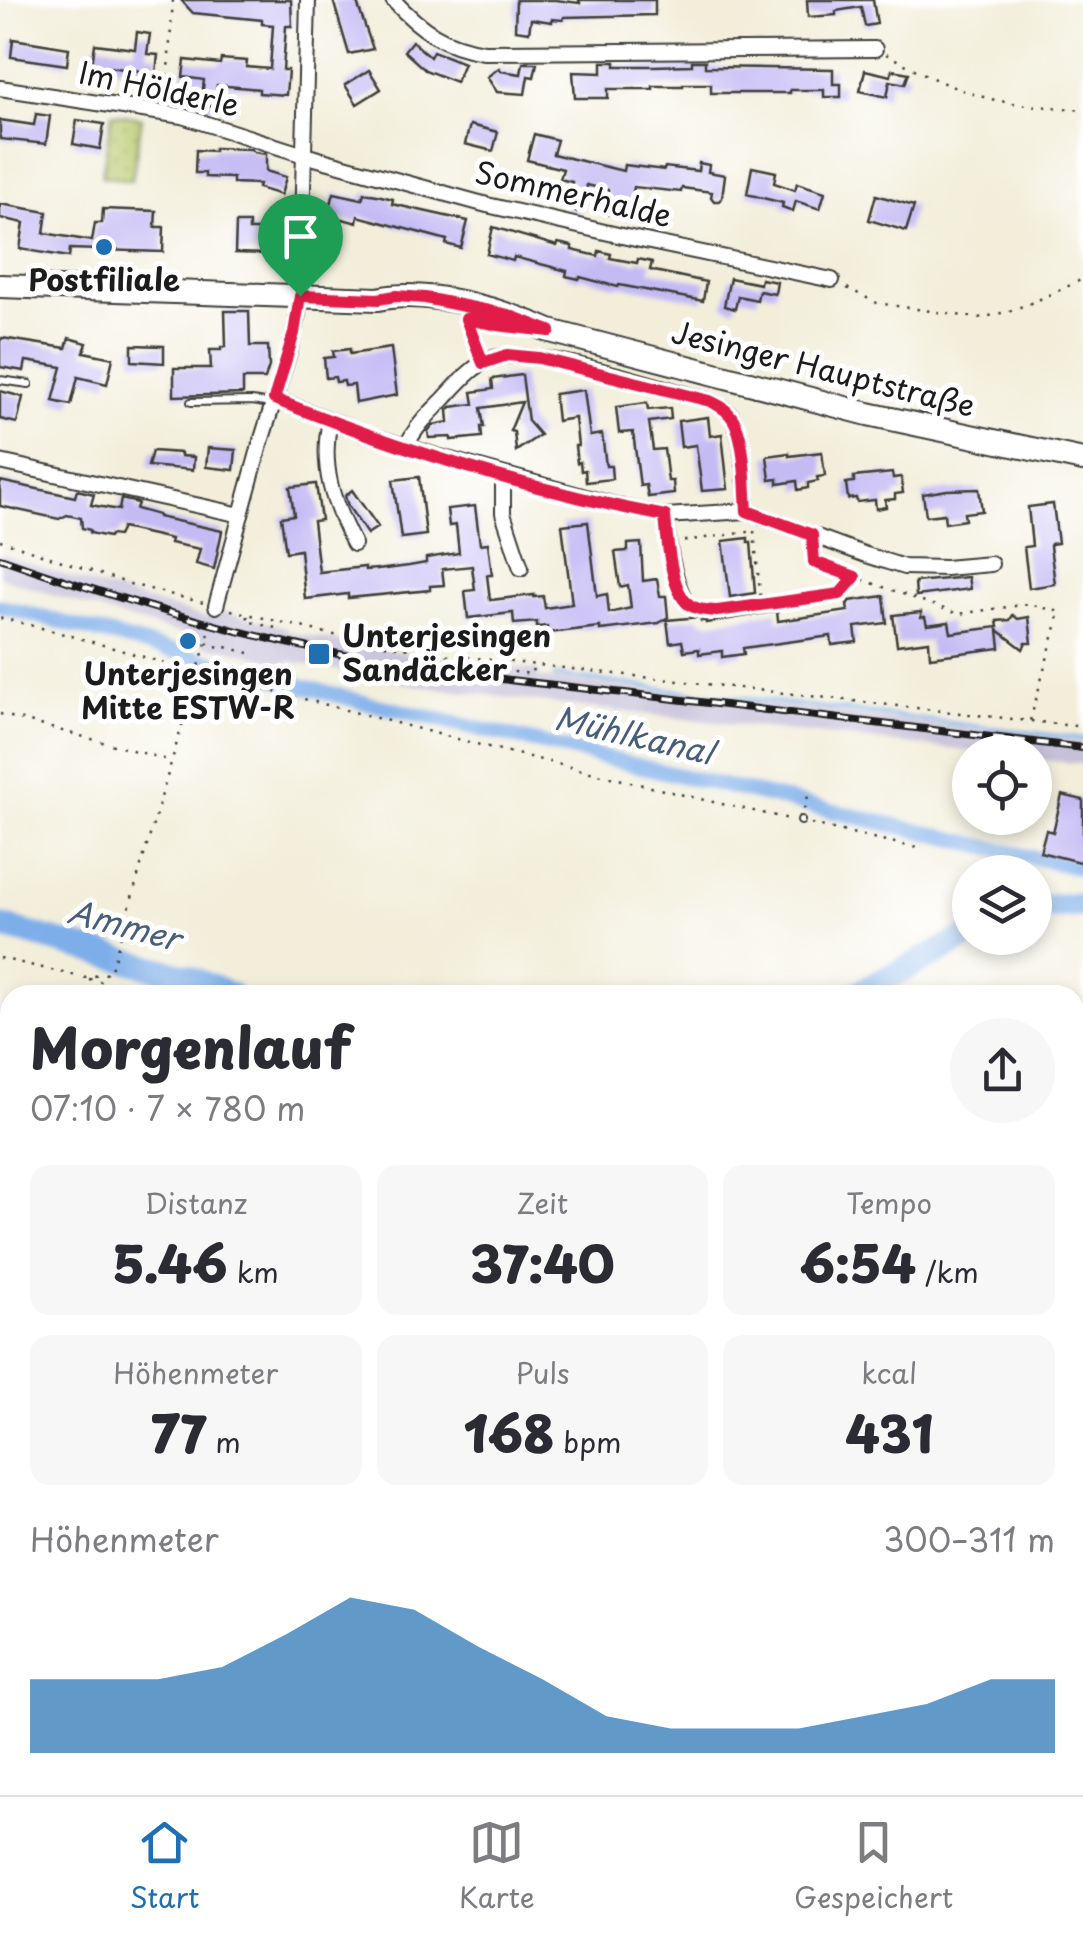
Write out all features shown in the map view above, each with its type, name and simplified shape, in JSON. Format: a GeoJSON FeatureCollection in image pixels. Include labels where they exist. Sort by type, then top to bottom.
{"type":"FeatureCollection","features":[{"type":"Feature","properties":{"kind":"main road","name":"Jesinger Hauptstraße"},"geometry":{"type":"LineString","coordinates":[[0,286],[378,299],[410,296],[453,302],[868,414],[1083,460]]}},
{"type":"Feature","properties":{"kind":"main road","name":"Jesinger Hauptstraße"},"geometry":{"type":"LineString","coordinates":[[378,299],[408,310],[550,331]]}},
{"type":"Feature","properties":{"kind":"street"},"geometry":{"type":"LineString","coordinates":[[216,606],[294,333],[300,296],[308,0]]}},
{"type":"Feature","properties":{"kind":"street"},"geometry":{"type":"LineString","coordinates":[[393,0],[440,39],[484,52],[876,49]]}},
{"type":"Feature","properties":{"kind":"street","name":"Im Hölderle"},"geometry":{"type":"LineString","coordinates":[[0,88],[182,116],[304,155]]}},
{"type":"Feature","properties":{"kind":"street","name":"Sommerhalde"},"geometry":{"type":"LineString","coordinates":[[304,155],[529,215],[832,280]]}},
{"type":"Feature","properties":{"kind":"street"},"geometry":{"type":"LineString","coordinates":[[406,447],[426,416],[483,363],[507,355],[539,358],[723,407],[733,417],[738,431],[747,511]]}},
{"type":"Feature","properties":{"kind":"street"},"geometry":{"type":"LineString","coordinates":[[273,402],[406,447],[622,507],[665,516],[747,511],[904,567],[990,564]]}},
{"type":"Feature","properties":{"kind":"street"},"geometry":{"type":"LineString","coordinates":[[330,421],[326,454],[331,492],[354,544]]}},
{"type":"Feature","properties":{"kind":"street"},"geometry":{"type":"LineString","coordinates":[[0,462],[241,514]]}},
{"type":"Feature","properties":{"kind":"street"},"geometry":{"type":"LineString","coordinates":[[503,476],[503,513],[521,568]]}},
{"type":"Feature","properties":{"kind":"street"},"geometry":{"type":"LineString","coordinates":[[665,516],[676,580],[684,599]]}},
{"type":"Feature","properties":{"kind":"lane"},"geometry":{"type":"LineString","coordinates":[[0,380],[30,384]]}},
{"type":"Feature","properties":{"kind":"lane"},"geometry":{"type":"LineString","coordinates":[[191,402],[273,402]]}},
{"type":"Feature","properties":{"kind":"path"},"geometry":{"type":"LineString","coordinates":[[166,103],[173,0]]}},
{"type":"Feature","properties":{"kind":"path"},"geometry":{"type":"LineString","coordinates":[[876,49],[978,96],[1083,110]]}},
{"type":"Feature","properties":{"kind":"path"},"geometry":{"type":"LineString","coordinates":[[832,280],[876,302],[977,318],[1021,307],[1083,279]]}},
{"type":"Feature","properties":{"kind":"path"},"geometry":{"type":"LineString","coordinates":[[466,319],[483,363]]}},
{"type":"Feature","properties":{"kind":"path"},"geometry":{"type":"LineString","coordinates":[[668,543],[754,532],[781,523]]}},
{"type":"Feature","properties":{"kind":"path"},"geometry":{"type":"LineString","coordinates":[[754,532],[761,604]]}},
{"type":"Feature","properties":{"kind":"path"},"geometry":{"type":"LineString","coordinates":[[812,535],[814,562],[958,614],[1029,604],[1060,612],[1030,721]]}},
{"type":"Feature","properties":{"kind":"path"},"geometry":{"type":"LineString","coordinates":[[0,540],[130,584],[384,645],[533,666],[1083,726]]}},
{"type":"Feature","properties":{"kind":"path"},"geometry":{"type":"LineString","coordinates":[[684,599],[702,610],[717,611],[840,594],[855,577]]}},
{"type":"Feature","properties":{"kind":"path"},"geometry":{"type":"LineString","coordinates":[[84,978],[110,973],[216,606]]}},
{"type":"Feature","properties":{"kind":"path"},"geometry":{"type":"LineString","coordinates":[[248,614],[246,621],[276,628],[275,631]]}},
{"type":"Feature","properties":{"kind":"path"},"geometry":{"type":"LineString","coordinates":[[0,618],[700,799],[917,848]]}},
{"type":"Feature","properties":{"kind":"path"},"geometry":{"type":"LineString","coordinates":[[206,642],[249,653]]}},
{"type":"Feature","properties":{"kind":"path"},"geometry":{"type":"LineString","coordinates":[[472,667],[532,674],[533,666]]}},
{"type":"Feature","properties":{"kind":"path"},"geometry":{"type":"LineString","coordinates":[[0,714],[172,762]]}},
{"type":"Feature","properties":{"kind":"path"},"geometry":{"type":"LineString","coordinates":[[801,821],[810,790]]}},
{"type":"Feature","properties":{"kind":"path"},"geometry":{"type":"LineString","coordinates":[[0,958],[113,985]]}},
{"type":"Feature","properties":{"kind":"shaded area"},"geometry":{"type":"Polygon","coordinates":[[[0,554],[207,618],[210,609],[286,627],[287,631],[299,634],[539,671],[539,678],[1016,735],[952,735],[952,749],[426,687],[201,646],[202,640],[0,577],[0,554]]]}},
{"type":"Feature","properties":{"kind":"shaded area"},"geometry":{"type":"Polygon","coordinates":[[[1052,739],[1083,743],[1083,764],[1052,761],[1052,739]]]}},
{"type":"Feature","properties":{"kind":"green space"},"geometry":{"type":"Polygon","coordinates":[[[112,113],[142,118],[132,180],[102,176],[112,113]]]}},
{"type":"Feature","properties":{"kind":"building"},"geometry":{"type":"Polygon","coordinates":[[[181,0],[291,0],[292,26],[286,26],[283,70],[288,70],[286,95],[217,85],[214,107],[201,105],[204,80],[183,77],[185,60],[220,64],[221,59],[247,61],[246,67],[270,69],[273,25],[262,24],[262,20],[193,13],[181,0]]]}},
{"type":"Feature","properties":{"kind":"building"},"geometry":{"type":"Polygon","coordinates":[[[333,0],[356,0],[373,49],[349,54],[333,0]]]}},
{"type":"Feature","properties":{"kind":"building"},"geometry":{"type":"Polygon","coordinates":[[[516,0],[655,0],[655,15],[564,17],[552,22],[531,19],[529,32],[515,30],[516,0]]]}},
{"type":"Feature","properties":{"kind":"building"},"geometry":{"type":"Polygon","coordinates":[[[807,0],[873,0],[877,24],[865,26],[861,7],[836,11],[836,15],[808,17],[807,0]]]}},
{"type":"Feature","properties":{"kind":"building"},"geometry":{"type":"Polygon","coordinates":[[[137,32],[150,34],[147,54],[158,55],[156,73],[92,65],[95,44],[135,49],[137,32]]]}},
{"type":"Feature","properties":{"kind":"building"},"geometry":{"type":"Polygon","coordinates":[[[13,39],[69,48],[67,65],[11,57],[13,39]]]}},
{"type":"Feature","properties":{"kind":"building"},"geometry":{"type":"Polygon","coordinates":[[[412,41],[430,57],[433,51],[464,63],[456,82],[425,70],[404,51],[412,41]]]}},
{"type":"Feature","properties":{"kind":"building"},"geometry":{"type":"Polygon","coordinates":[[[692,61],[705,61],[705,67],[833,69],[833,84],[841,84],[841,97],[824,97],[824,90],[711,93],[711,84],[683,84],[608,89],[608,98],[575,98],[573,72],[602,73],[602,62],[653,66],[692,65],[692,61]]]}},
{"type":"Feature","properties":{"kind":"building"},"geometry":{"type":"Polygon","coordinates":[[[523,63],[537,63],[534,77],[528,76],[525,94],[497,92],[487,77],[499,68],[521,74],[523,63]]]}},
{"type":"Feature","properties":{"kind":"building"},"geometry":{"type":"Polygon","coordinates":[[[369,70],[381,89],[357,104],[345,85],[369,70]]]}},
{"type":"Feature","properties":{"kind":"building"},"geometry":{"type":"Polygon","coordinates":[[[865,70],[891,76],[892,70],[909,73],[905,84],[890,81],[887,97],[860,91],[865,70]]]}},
{"type":"Feature","properties":{"kind":"building"},"geometry":{"type":"Polygon","coordinates":[[[36,114],[50,116],[46,144],[0,139],[0,120],[34,125],[36,114]]]}},
{"type":"Feature","properties":{"kind":"building"},"geometry":{"type":"Polygon","coordinates":[[[77,120],[104,124],[100,149],[73,144],[77,120]]]}},
{"type":"Feature","properties":{"kind":"building"},"geometry":{"type":"Polygon","coordinates":[[[470,125],[498,132],[493,151],[465,144],[470,125]]]}},
{"type":"Feature","properties":{"kind":"building"},"geometry":{"type":"Polygon","coordinates":[[[534,134],[557,140],[553,154],[623,171],[624,165],[698,171],[699,163],[709,165],[708,172],[725,175],[722,198],[714,201],[712,192],[682,188],[681,192],[634,187],[628,218],[607,214],[608,190],[587,185],[580,212],[566,209],[572,182],[560,179],[563,169],[527,160],[534,134]]]}},
{"type":"Feature","properties":{"kind":"building"},"geometry":{"type":"Polygon","coordinates":[[[251,149],[266,154],[266,171],[286,177],[281,195],[258,188],[259,184],[233,183],[233,178],[195,173],[196,150],[251,149]]]}},
{"type":"Feature","properties":{"kind":"building"},"geometry":{"type":"Polygon","coordinates":[[[752,167],[776,172],[774,183],[795,190],[797,183],[825,192],[820,209],[796,201],[793,211],[782,207],[783,203],[747,194],[752,167]]]}},
{"type":"Feature","properties":{"kind":"building"},"geometry":{"type":"Polygon","coordinates":[[[334,193],[362,199],[364,193],[377,195],[393,199],[392,204],[468,221],[461,248],[446,244],[447,240],[358,216],[357,223],[328,215],[334,193]]]}},
{"type":"Feature","properties":{"kind":"building"},"geometry":{"type":"Polygon","coordinates":[[[876,195],[914,206],[906,231],[869,220],[876,195]]]}},
{"type":"Feature","properties":{"kind":"building"},"geometry":{"type":"Polygon","coordinates":[[[0,204],[47,212],[44,233],[92,241],[95,223],[102,223],[103,209],[156,211],[155,227],[164,227],[163,252],[70,249],[69,257],[20,249],[24,223],[0,218],[0,204]]]}},
{"type":"Feature","properties":{"kind":"building"},"geometry":{"type":"Polygon","coordinates":[[[236,223],[249,223],[249,230],[269,230],[268,254],[235,253],[236,223]]]}},
{"type":"Feature","properties":{"kind":"building"},"geometry":{"type":"Polygon","coordinates":[[[493,227],[598,256],[599,251],[611,254],[610,258],[652,262],[650,270],[706,282],[703,301],[579,279],[566,276],[567,271],[487,254],[493,227]]]}},
{"type":"Feature","properties":{"kind":"building"},"geometry":{"type":"Polygon","coordinates":[[[730,278],[760,284],[761,279],[777,282],[775,294],[759,291],[757,300],[738,296],[735,309],[724,306],[730,278]]]}},
{"type":"Feature","properties":{"kind":"building"},"geometry":{"type":"Polygon","coordinates":[[[225,311],[249,311],[250,346],[268,346],[265,379],[243,379],[243,394],[174,396],[174,368],[211,368],[210,350],[226,347],[225,311]]]}},
{"type":"Feature","properties":{"kind":"building"},"geometry":{"type":"Polygon","coordinates":[[[2,338],[66,348],[69,338],[87,343],[84,352],[113,358],[107,384],[78,377],[71,405],[53,401],[62,367],[26,361],[24,371],[0,367],[2,338]]]}},
{"type":"Feature","properties":{"kind":"building"},"geometry":{"type":"Polygon","coordinates":[[[132,345],[164,346],[164,363],[132,361],[132,345]]]}},
{"type":"Feature","properties":{"kind":"building"},"geometry":{"type":"Polygon","coordinates":[[[391,348],[397,395],[356,403],[354,385],[345,386],[344,381],[336,382],[335,377],[326,378],[324,358],[334,357],[333,351],[350,349],[350,354],[391,348]]]}},
{"type":"Feature","properties":{"kind":"building"},"geometry":{"type":"Polygon","coordinates":[[[522,375],[528,421],[540,435],[516,451],[514,432],[510,431],[522,402],[481,408],[482,437],[429,438],[428,431],[433,425],[449,422],[451,407],[474,404],[472,392],[493,389],[492,379],[522,375]]]}},
{"type":"Feature","properties":{"kind":"building"},"geometry":{"type":"Polygon","coordinates":[[[584,390],[590,436],[602,434],[606,466],[611,466],[612,479],[586,482],[585,470],[581,471],[580,462],[577,463],[575,418],[557,421],[554,394],[584,390]]]}},
{"type":"Feature","properties":{"kind":"building"},"geometry":{"type":"Polygon","coordinates":[[[0,391],[23,397],[17,423],[0,419],[0,391]]]}},
{"type":"Feature","properties":{"kind":"building"},"geometry":{"type":"Polygon","coordinates":[[[647,403],[648,410],[670,408],[671,419],[649,422],[653,450],[664,449],[668,481],[673,481],[674,494],[648,497],[646,485],[640,486],[633,432],[619,433],[616,407],[647,403]]]}},
{"type":"Feature","properties":{"kind":"building"},"geometry":{"type":"Polygon","coordinates":[[[708,417],[710,436],[722,434],[728,489],[702,491],[696,445],[681,447],[678,421],[708,417]]]}},
{"type":"Feature","properties":{"kind":"building"},"geometry":{"type":"Polygon","coordinates":[[[208,448],[236,450],[234,470],[206,467],[208,448]]]}},
{"type":"Feature","properties":{"kind":"building"},"geometry":{"type":"Polygon","coordinates":[[[152,451],[194,457],[193,470],[148,466],[152,451]]]}},
{"type":"Feature","properties":{"kind":"building"},"geometry":{"type":"Polygon","coordinates":[[[822,452],[825,476],[808,483],[808,488],[798,490],[797,481],[778,484],[778,479],[770,480],[767,456],[822,452]]]}},
{"type":"Feature","properties":{"kind":"building"},"geometry":{"type":"Polygon","coordinates":[[[892,473],[893,478],[901,477],[903,493],[885,500],[886,507],[876,509],[875,500],[848,499],[846,483],[854,482],[854,477],[892,473]]]}},
{"type":"Feature","properties":{"kind":"building"},"geometry":{"type":"Polygon","coordinates":[[[419,477],[426,535],[401,538],[393,480],[419,477]]]}},
{"type":"Feature","properties":{"kind":"building"},"geometry":{"type":"Polygon","coordinates":[[[0,481],[75,497],[77,490],[94,494],[91,505],[119,510],[121,499],[138,503],[136,509],[158,517],[222,531],[214,569],[196,564],[200,549],[170,543],[171,539],[122,528],[118,536],[109,537],[82,528],[81,518],[67,515],[59,519],[0,506],[0,481]]]}},
{"type":"Feature","properties":{"kind":"building"},"geometry":{"type":"Polygon","coordinates":[[[316,484],[321,520],[313,521],[319,572],[409,566],[426,563],[426,558],[459,553],[456,525],[449,526],[447,509],[475,506],[480,544],[488,543],[490,600],[534,595],[543,596],[545,608],[572,604],[562,525],[588,522],[597,596],[607,594],[609,613],[631,608],[628,585],[620,587],[615,552],[628,551],[628,544],[641,543],[643,581],[657,579],[660,596],[666,596],[668,617],[659,623],[548,633],[547,626],[537,627],[537,622],[514,624],[513,613],[468,618],[465,591],[475,590],[472,566],[442,569],[444,585],[430,586],[430,590],[305,599],[300,550],[286,552],[281,517],[294,515],[290,487],[316,484]]]}},
{"type":"Feature","properties":{"kind":"building"},"geometry":{"type":"Polygon","coordinates":[[[979,489],[982,511],[964,513],[965,520],[945,523],[944,514],[926,516],[923,494],[979,489]]]}},
{"type":"Feature","properties":{"kind":"building"},"geometry":{"type":"Polygon","coordinates":[[[352,490],[378,527],[367,534],[348,506],[345,496],[352,490]]]}},
{"type":"Feature","properties":{"kind":"building"},"geometry":{"type":"Polygon","coordinates":[[[1053,504],[1058,543],[1050,546],[1055,584],[1029,588],[1024,547],[1032,546],[1028,507],[1053,504]]]}},
{"type":"Feature","properties":{"kind":"building"},"geometry":{"type":"Polygon","coordinates":[[[748,538],[755,593],[730,597],[723,541],[748,538]]]}},
{"type":"Feature","properties":{"kind":"building"},"geometry":{"type":"Polygon","coordinates":[[[968,577],[970,589],[916,596],[915,582],[968,577]]]}},
{"type":"Feature","properties":{"kind":"building"},"geometry":{"type":"Polygon","coordinates":[[[884,596],[887,623],[855,627],[857,642],[832,645],[831,636],[743,648],[744,654],[722,657],[722,651],[699,654],[699,649],[684,651],[682,641],[670,643],[667,620],[700,617],[706,623],[777,611],[778,621],[848,611],[850,601],[884,596]]]}},
{"type":"Feature","properties":{"kind":"building"},"geometry":{"type":"Polygon","coordinates":[[[921,612],[927,625],[949,622],[951,633],[998,627],[997,621],[1010,620],[1013,615],[1018,619],[1029,617],[1032,643],[1026,643],[1023,649],[998,630],[1000,648],[930,657],[929,641],[897,645],[893,615],[921,612]]]}},
{"type":"Feature","properties":{"kind":"building"},"geometry":{"type":"Polygon","coordinates":[[[1062,795],[1083,800],[1083,863],[1040,852],[1045,835],[1053,832],[1062,795]]]}},
{"type":"Feature","properties":{"kind":"waterway","name":"Mühlkanal"},"geometry":{"type":"LineString","coordinates":[[0,606],[359,701],[1083,869]]}},
{"type":"Feature","properties":{"kind":"waterway"},"geometry":{"type":"LineString","coordinates":[[554,676],[1083,739]]}},
{"type":"Feature","properties":{"kind":"waterway","name":"Ammer"},"geometry":{"type":"LineString","coordinates":[[1052,907],[1083,905]]}},
{"type":"Feature","properties":{"kind":"waterway","name":"Ammer"},"geometry":{"type":"LineString","coordinates":[[0,926],[207,985]]}},
{"type":"Feature","properties":{"kind":"waterway","name":"Ammer"},"geometry":{"type":"LineString","coordinates":[[874,985],[952,945]]}},
{"type":"Feature","properties":{"kind":"railway"},"geometry":{"type":"LineString","coordinates":[[0,558],[198,621],[358,658],[476,676],[1083,748]]}},
{"type":"Feature","properties":{"kind":"place","name":"Postfiliale"},"geometry":{"type":"Point","coordinates":[104,247]}},
{"type":"Feature","properties":{"kind":"place","name":"Unterjesingen Mitte ESTW-R"},"geometry":{"type":"Point","coordinates":[188,641]}},
{"type":"Feature","properties":{"kind":"place","name":"Unterjesingen Sandäcker"},"geometry":{"type":"Point","coordinates":[319,654]}},
{"type":"Feature","properties":{"kind":"route"},"geometry":{"type":"LineString","coordinates":[[300,296],[425,298],[508,315],[550,331],[466,319],[483,363],[507,355],[556,361],[723,407],[733,417],[738,431],[747,511],[812,535],[814,562],[855,577],[840,594],[702,610],[689,605],[676,580],[665,516],[454,462],[274,399],[294,333],[300,296]]}}]}
